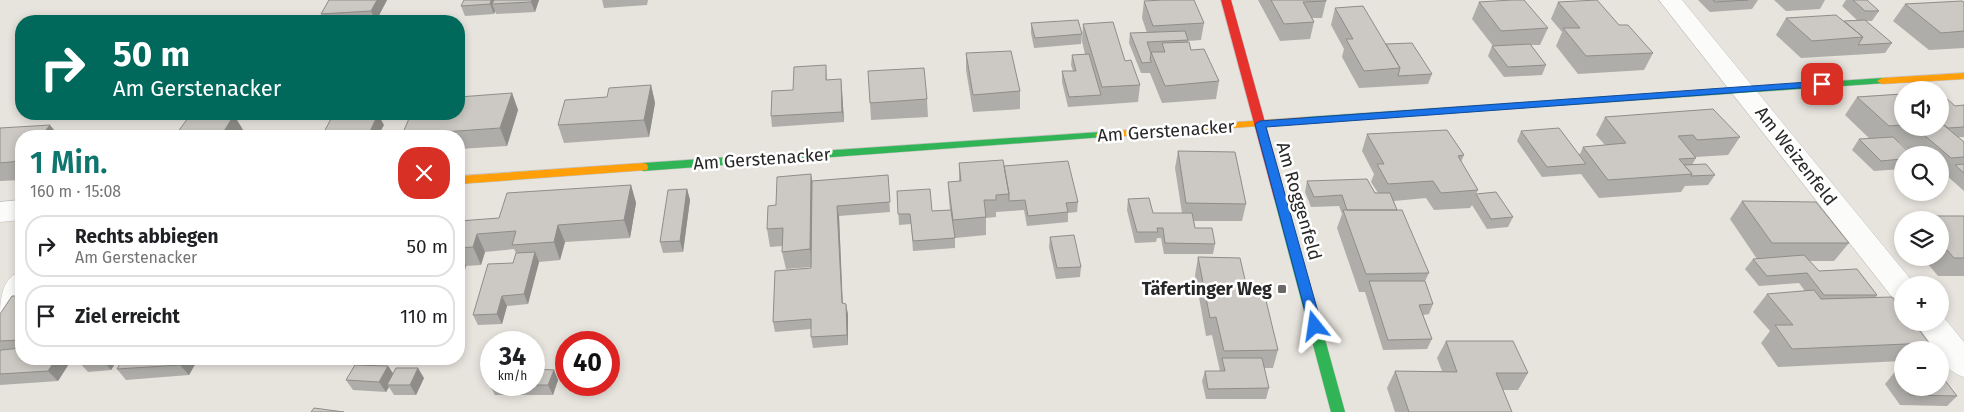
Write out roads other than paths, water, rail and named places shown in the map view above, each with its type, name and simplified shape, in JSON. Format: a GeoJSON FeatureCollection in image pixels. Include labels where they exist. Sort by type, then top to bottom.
{"type":"FeatureCollection","features":[{"type":"Feature","properties":{"kind":"street","name":"Am Roggenfeld"},"geometry":{"type":"LineString","coordinates":[[1226,0],[1338,412]]}},
{"type":"Feature","properties":{"kind":"street","name":"Am Weizenfeld"},"geometry":{"type":"LineString","coordinates":[[1670,0],[1894,279]]}},
{"type":"Feature","properties":{"kind":"street","name":"Am Gerstenacker"},"geometry":{"type":"LineString","coordinates":[[465,180],[1964,76]]}},
{"type":"Feature","properties":{"kind":"street"},"geometry":{"type":"LineString","coordinates":[[0,212],[15,211]]}},
{"type":"Feature","properties":{"kind":"street"},"geometry":{"type":"LineString","coordinates":[[0,312],[15,291]]}},
{"type":"Feature","properties":{"kind":"street"},"geometry":{"type":"LineString","coordinates":[[1937,331],[1964,364]]}},
{"type":"Feature","properties":{"kind":"place","name":"Täfertinger Weg"},"geometry":{"type":"Point","coordinates":[1282,289]}}]}
